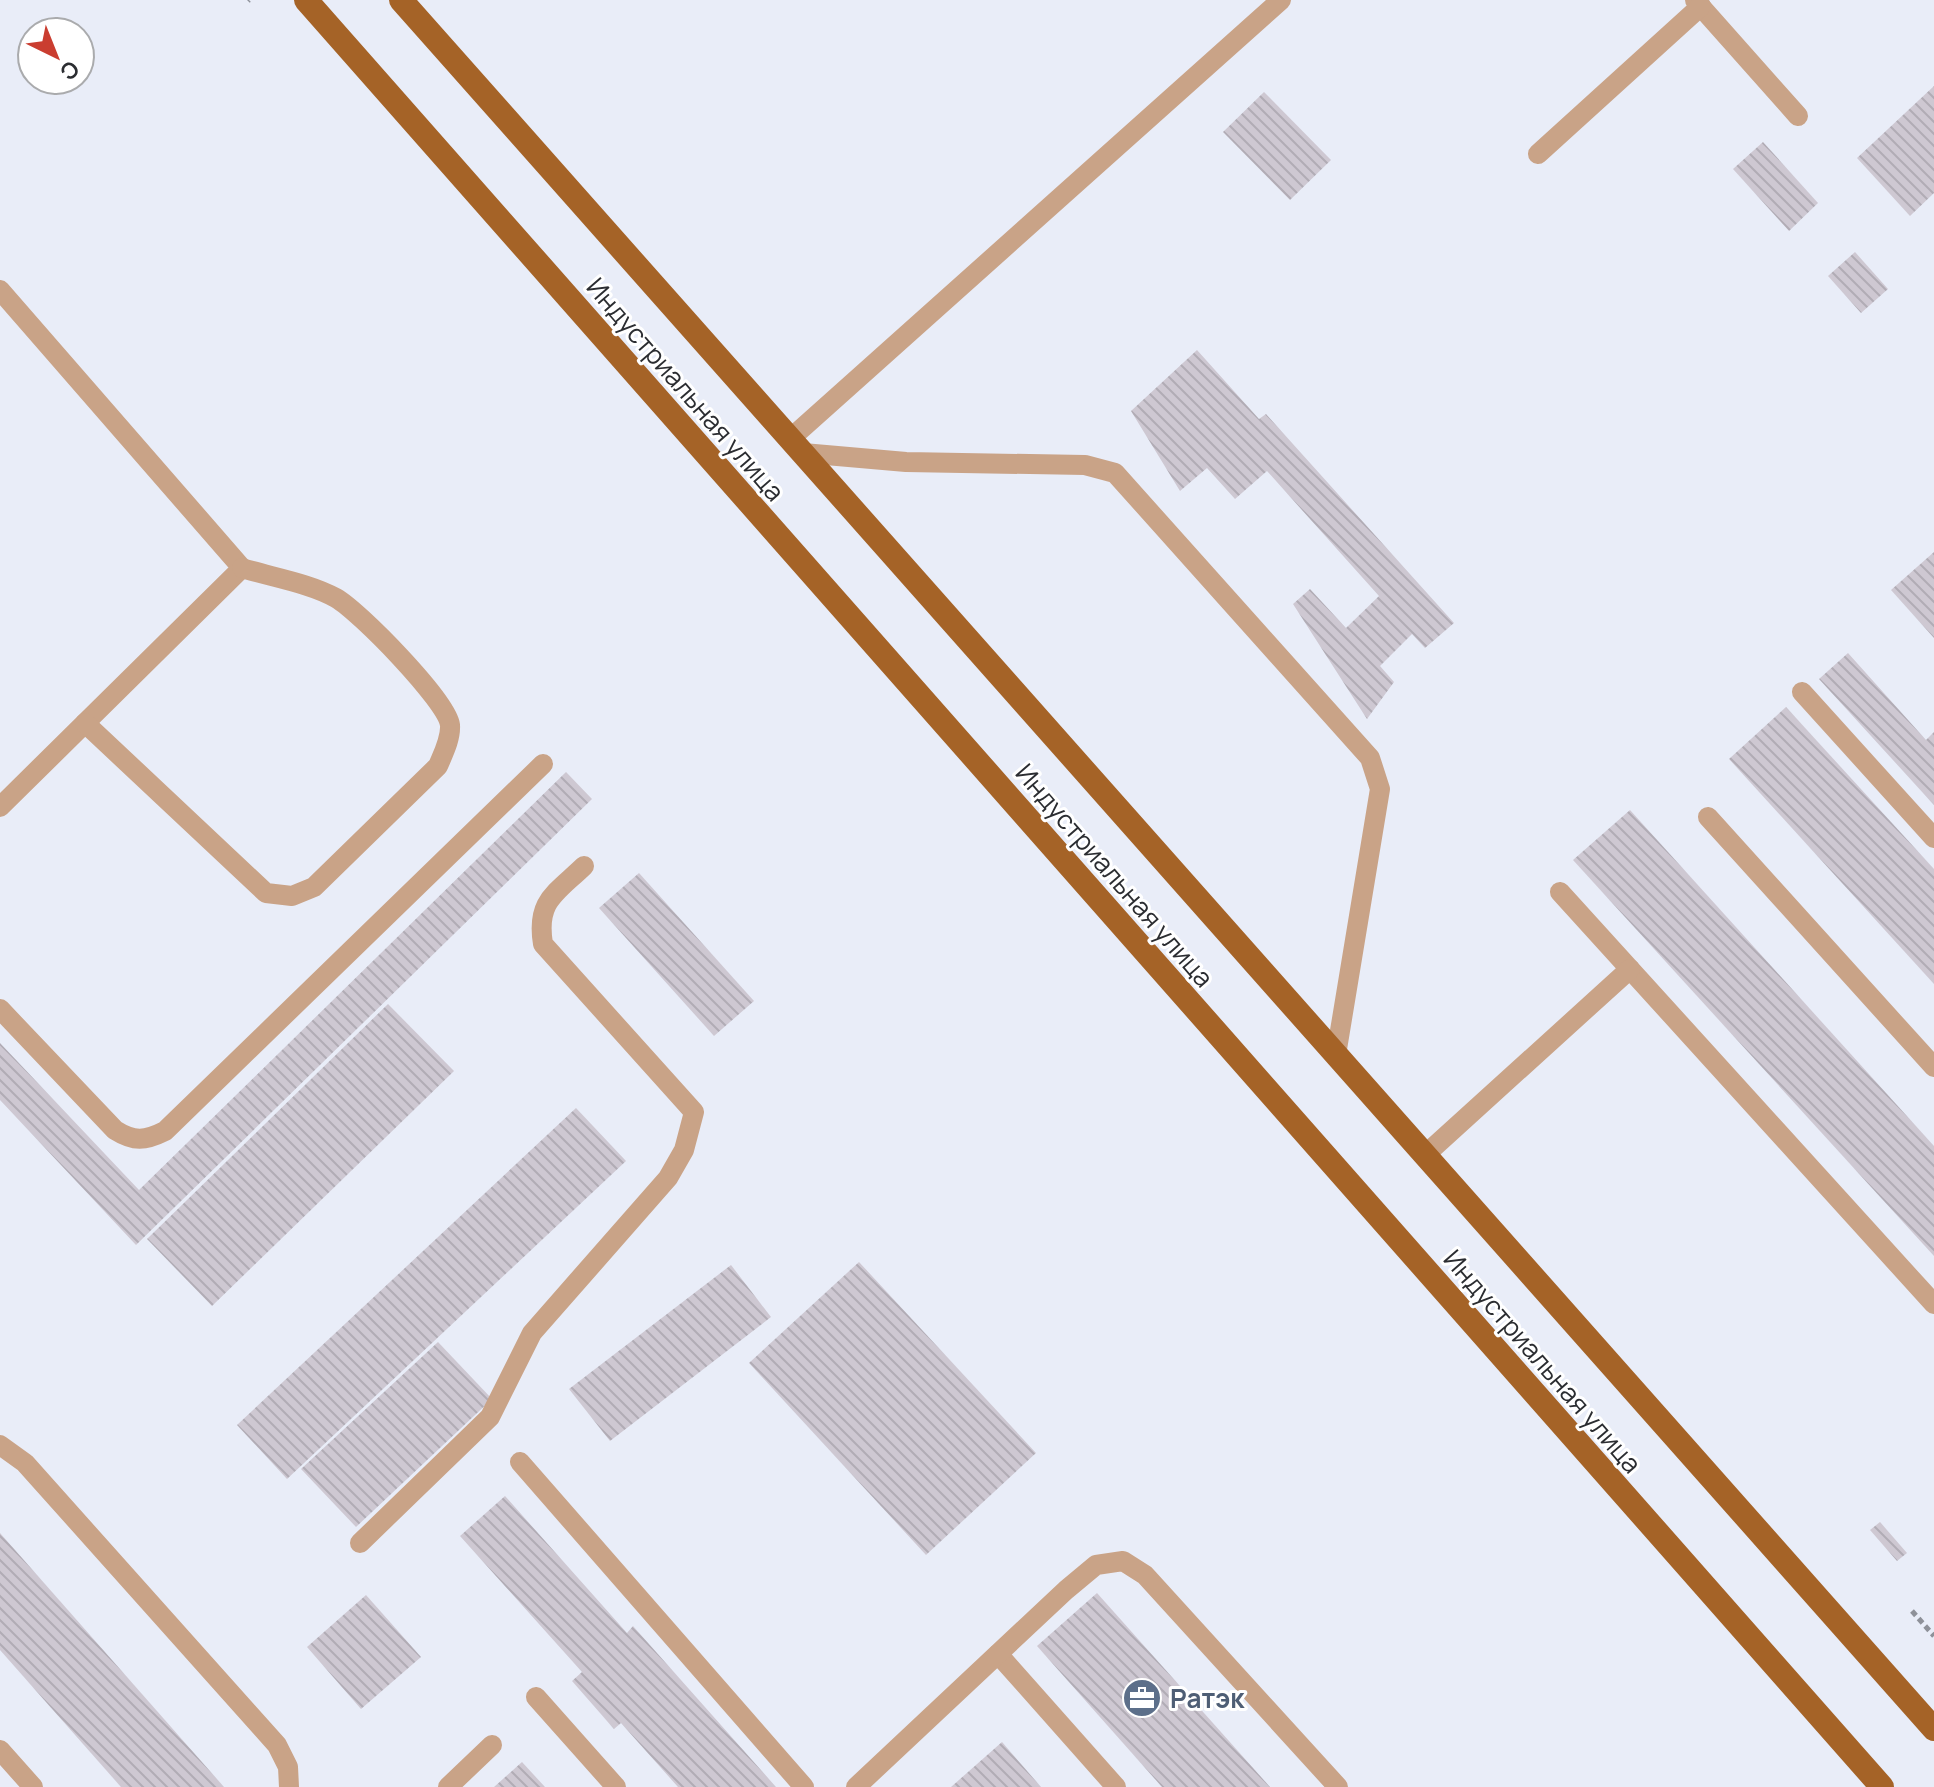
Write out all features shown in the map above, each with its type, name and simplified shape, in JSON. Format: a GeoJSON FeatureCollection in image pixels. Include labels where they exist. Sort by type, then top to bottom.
{"type":"FeatureCollection","features":[{"type":"Feature","properties":{"kind":"main road","name":"Индустриальная улица"},"geometry":{"type":"LineString","coordinates":[[306,0],[1882,1787]]}},
{"type":"Feature","properties":{"kind":"main road","name":"Индустриальная улица"},"geometry":{"type":"LineString","coordinates":[[401,0],[1934,1729]]}},
{"type":"Feature","properties":{"kind":"lane"},"geometry":{"type":"LineString","coordinates":[[797,446],[1281,0]]}},
{"type":"Feature","properties":{"kind":"lane"},"geometry":{"type":"LineString","coordinates":[[1538,154],[1698,3],[1798,116]]}},
{"type":"Feature","properties":{"kind":"lane"},"geometry":{"type":"LineString","coordinates":[[0,290],[242,568],[333,596],[358,612],[441,703],[450,724],[447,745],[438,766],[314,887],[292,896],[266,893],[85,723]]}},
{"type":"Feature","properties":{"kind":"lane"},"geometry":{"type":"LineString","coordinates":[[797,446],[906,462],[1085,465],[1115,473],[1370,758],[1380,789],[1336,1055]]}},
{"type":"Feature","properties":{"kind":"lane"},"geometry":{"type":"LineString","coordinates":[[0,807],[242,568]]}},
{"type":"Feature","properties":{"kind":"lane"},"geometry":{"type":"LineString","coordinates":[[1802,692],[1934,838]]}},
{"type":"Feature","properties":{"kind":"lane"},"geometry":{"type":"LineString","coordinates":[[0,1009],[115,1130],[129,1138],[146,1140],[165,1131],[543,764]]}},
{"type":"Feature","properties":{"kind":"lane"},"geometry":{"type":"LineString","coordinates":[[1708,817],[1934,1067]]}},
{"type":"Feature","properties":{"kind":"lane"},"geometry":{"type":"LineString","coordinates":[[360,1543],[490,1417],[532,1333],[668,1178],[684,1150],[694,1112],[543,944],[539,920],[544,903],[584,866]]}},
{"type":"Feature","properties":{"kind":"lane"},"geometry":{"type":"LineString","coordinates":[[1560,892],[1934,1304]]}},
{"type":"Feature","properties":{"kind":"lane"},"geometry":{"type":"LineString","coordinates":[[1425,1155],[1630,969]]}},
{"type":"Feature","properties":{"kind":"lane"},"geometry":{"type":"LineString","coordinates":[[0,1445],[25,1463],[277,1745],[288,1767],[289,1787]]}},
{"type":"Feature","properties":{"kind":"lane"},"geometry":{"type":"LineString","coordinates":[[520,1462],[804,1787]]}},
{"type":"Feature","properties":{"kind":"lane"},"geometry":{"type":"LineString","coordinates":[[856,1787],[1096,1565],[1123,1561],[1145,1575],[1338,1787]]}},
{"type":"Feature","properties":{"kind":"lane"},"geometry":{"type":"LineString","coordinates":[[998,1654],[1116,1787]]}},
{"type":"Feature","properties":{"kind":"lane"},"geometry":{"type":"LineString","coordinates":[[536,1697],[616,1787]]}},
{"type":"Feature","properties":{"kind":"lane"},"geometry":{"type":"LineString","coordinates":[[448,1787],[492,1745]]}},
{"type":"Feature","properties":{"kind":"lane"},"geometry":{"type":"LineString","coordinates":[[0,1750],[33,1787]]}},
{"type":"Feature","properties":{"kind":"path"},"geometry":{"type":"LineString","coordinates":[[1912,1611],[1934,1636]]}},
{"type":"Feature","properties":{"kind":"building"},"geometry":{"type":"Polygon","coordinates":[[[1934,86],[1934,193],[1910,216],[1857,158],[1934,86]]]}},
{"type":"Feature","properties":{"kind":"building"},"geometry":{"type":"Polygon","coordinates":[[[1264,92],[1331,160],[1290,200],[1223,132],[1264,92]]]}},
{"type":"Feature","properties":{"kind":"building"},"geometry":{"type":"Polygon","coordinates":[[[1763,142],[1818,203],[1789,231],[1733,169],[1763,142]]]}},
{"type":"Feature","properties":{"kind":"building"},"geometry":{"type":"Polygon","coordinates":[[[1855,252],[1888,289],[1861,313],[1828,276],[1855,252]]]}},
{"type":"Feature","properties":{"kind":"building"},"geometry":{"type":"Polygon","coordinates":[[[1197,350],[1259,419],[1266,414],[1454,623],[1425,648],[1412,634],[1380,666],[1394,682],[1367,719],[1293,604],[1310,589],[1346,628],[1379,596],[1267,471],[1235,499],[1207,468],[1180,491],[1131,411],[1197,350]]]}},
{"type":"Feature","properties":{"kind":"building"},"geometry":{"type":"Polygon","coordinates":[[[1934,552],[1934,638],[1891,590],[1934,552]]]}},
{"type":"Feature","properties":{"kind":"building"},"geometry":{"type":"Polygon","coordinates":[[[1848,653],[1926,740],[1934,732],[1934,805],[1819,679],[1848,653]]]}},
{"type":"Feature","properties":{"kind":"building"},"geometry":{"type":"Polygon","coordinates":[[[1786,707],[1934,869],[1934,984],[1729,759],[1786,707]]]}},
{"type":"Feature","properties":{"kind":"building"},"geometry":{"type":"Polygon","coordinates":[[[566,772],[592,799],[136,1245],[0,1100],[0,1043],[139,1190],[566,772]]]}},
{"type":"Feature","properties":{"kind":"building"},"geometry":{"type":"Polygon","coordinates":[[[1630,810],[1934,1146],[1934,1256],[1573,860],[1630,810]]]}},
{"type":"Feature","properties":{"kind":"building"},"geometry":{"type":"Polygon","coordinates":[[[639,873],[754,1001],[714,1036],[599,908],[639,873]]]}},
{"type":"Feature","properties":{"kind":"building"},"geometry":{"type":"Polygon","coordinates":[[[388,1004],[454,1071],[212,1306],[147,1239],[388,1004]]]}},
{"type":"Feature","properties":{"kind":"building"},"geometry":{"type":"Polygon","coordinates":[[[576,1108],[626,1161],[287,1479],[237,1425],[576,1108]]]}},
{"type":"Feature","properties":{"kind":"building"},"geometry":{"type":"Polygon","coordinates":[[[859,1262],[1036,1453],[926,1555],[749,1363],[859,1262]]]}},
{"type":"Feature","properties":{"kind":"building"},"geometry":{"type":"Polygon","coordinates":[[[731,1265],[771,1317],[610,1441],[569,1389],[731,1265]]]}},
{"type":"Feature","properties":{"kind":"building"},"geometry":{"type":"Polygon","coordinates":[[[438,1342],[492,1399],[356,1527],[301,1469],[438,1342]]]}},
{"type":"Feature","properties":{"kind":"building"},"geometry":{"type":"Polygon","coordinates":[[[505,1496],[627,1633],[633,1626],[776,1787],[678,1787],[621,1723],[614,1729],[572,1681],[582,1672],[460,1536],[505,1496]]]}},
{"type":"Feature","properties":{"kind":"building"},"geometry":{"type":"Polygon","coordinates":[[[1880,1522],[1907,1553],[1897,1561],[1870,1530],[1880,1522]]]}},
{"type":"Feature","properties":{"kind":"building"},"geometry":{"type":"Polygon","coordinates":[[[0,1533],[224,1787],[121,1787],[0,1650],[0,1533]]]}},
{"type":"Feature","properties":{"kind":"building"},"geometry":{"type":"Polygon","coordinates":[[[1097,1593],[1270,1787],[1162,1787],[1037,1646],[1097,1593]]]}},
{"type":"Feature","properties":{"kind":"building"},"geometry":{"type":"Polygon","coordinates":[[[366,1595],[421,1657],[361,1709],[307,1647],[366,1595]]]}},
{"type":"Feature","properties":{"kind":"building"},"geometry":{"type":"Polygon","coordinates":[[[1002,1742],[1041,1787],[951,1787],[1002,1742]]]}},
{"type":"Feature","properties":{"kind":"building"},"geometry":{"type":"Polygon","coordinates":[[[522,1762],[545,1787],[494,1787],[522,1762]]]}},
{"type":"Feature","properties":{"kind":"place","name":"Ратэк"},"geometry":{"type":"Point","coordinates":[1142,1698]}}]}
